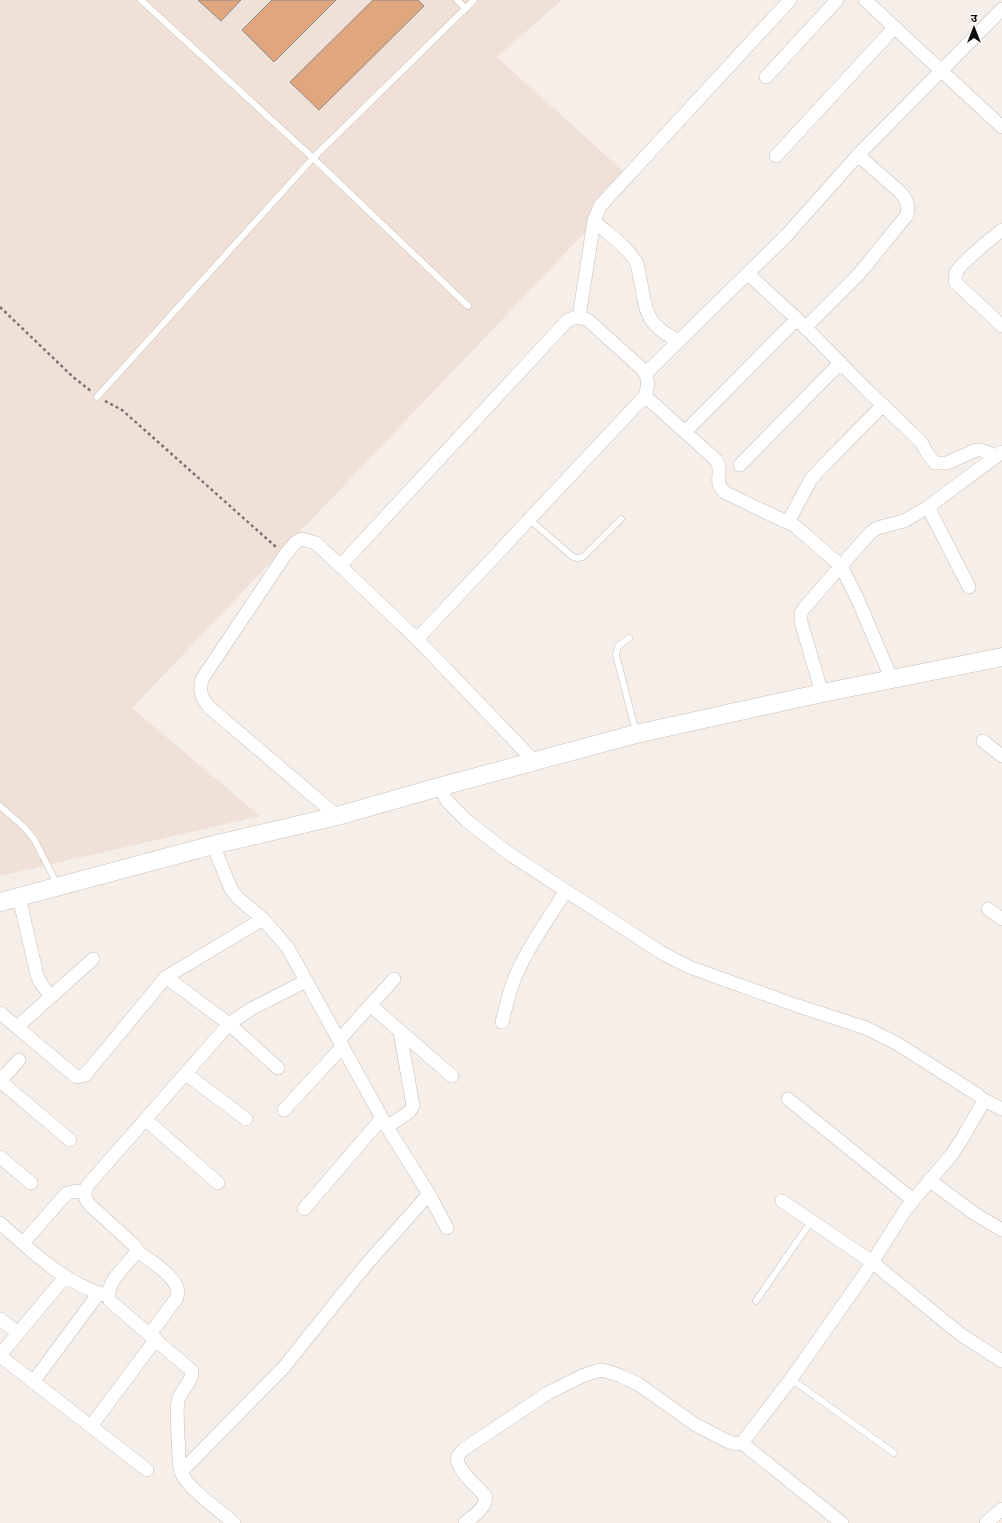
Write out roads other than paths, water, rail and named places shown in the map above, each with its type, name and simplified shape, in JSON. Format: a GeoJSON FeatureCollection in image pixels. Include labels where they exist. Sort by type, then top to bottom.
{"type":"FeatureCollection","features":[{"type":"Feature","properties":{"kind":"main road"},"geometry":{"type":"LineString","coordinates":[[0,902],[59,888],[213,845],[338,816],[636,734],[822,693],[1002,657]]}},
{"type":"Feature","properties":{"kind":"street"},"geometry":{"type":"LineString","coordinates":[[580,317],[594,222],[600,206],[790,0]]}},
{"type":"Feature","properties":{"kind":"street"},"geometry":{"type":"LineString","coordinates":[[766,77],[837,0]]}},
{"type":"Feature","properties":{"kind":"street"},"geometry":{"type":"LineString","coordinates":[[865,0],[1002,127]]}},
{"type":"Feature","properties":{"kind":"street"},"geometry":{"type":"LineString","coordinates":[[646,373],[786,236],[858,155],[1002,10]]}},
{"type":"Feature","properties":{"kind":"street"},"geometry":{"type":"LineString","coordinates":[[776,156],[895,28]]}},
{"type":"Feature","properties":{"kind":"street"},"geometry":{"type":"LineString","coordinates":[[685,432],[801,324],[859,274],[907,215],[907,201],[901,193],[858,155]]}},
{"type":"Feature","properties":{"kind":"street"},"geometry":{"type":"LineString","coordinates":[[594,222],[626,250],[636,263],[649,317],[660,330],[678,341]]}},
{"type":"Feature","properties":{"kind":"street"},"geometry":{"type":"LineString","coordinates":[[1002,230],[963,264],[957,271],[955,277],[956,283],[1002,326]]}},
{"type":"Feature","properties":{"kind":"street"},"geometry":{"type":"LineString","coordinates":[[748,274],[921,442],[927,454],[935,462],[946,463],[976,450],[999,454]]}},
{"type":"Feature","properties":{"kind":"street"},"geometry":{"type":"LineString","coordinates":[[340,566],[567,321],[580,317],[588,320],[646,373],[648,388],[645,396],[417,640]]}},
{"type":"Feature","properties":{"kind":"street"},"geometry":{"type":"LineString","coordinates":[[740,465],[840,363]]}},
{"type":"Feature","properties":{"kind":"street"},"geometry":{"type":"LineString","coordinates":[[645,396],[719,464],[720,469],[718,479],[721,489],[726,493],[795,526],[841,566],[858,600],[892,680]]}},
{"type":"Feature","properties":{"kind":"street"},"geometry":{"type":"LineString","coordinates":[[788,522],[811,479],[883,405]]}},
{"type":"Feature","properties":{"kind":"street"},"geometry":{"type":"LineString","coordinates":[[822,693],[800,618],[804,608],[870,533],[877,528],[904,521],[928,507],[999,454]]}},
{"type":"Feature","properties":{"kind":"street"},"geometry":{"type":"LineString","coordinates":[[928,507],[969,587]]}},
{"type":"Feature","properties":{"kind":"street"},"geometry":{"type":"LineString","coordinates":[[338,816],[209,707],[202,699],[200,689],[202,679],[285,555],[296,542],[302,539],[316,543],[417,640],[535,762]]}},
{"type":"Feature","properties":{"kind":"street"},"geometry":{"type":"LineString","coordinates":[[983,741],[1002,756]]}},
{"type":"Feature","properties":{"kind":"street"},"geometry":{"type":"LineString","coordinates":[[439,787],[448,802],[467,821],[511,855],[674,960],[689,967],[795,1005],[866,1028],[896,1043],[978,1094],[982,1099],[1002,1109]]}},
{"type":"Feature","properties":{"kind":"street"},"geometry":{"type":"LineString","coordinates":[[213,845],[235,894],[274,930],[288,948],[384,1122],[429,1194],[447,1228]]}},
{"type":"Feature","properties":{"kind":"street"},"geometry":{"type":"LineString","coordinates":[[502,1022],[512,985],[520,968],[530,948],[566,891]]}},
{"type":"Feature","properties":{"kind":"street"},"geometry":{"type":"LineString","coordinates":[[19,897],[37,975],[40,982],[51,997]]}},
{"type":"Feature","properties":{"kind":"street"},"geometry":{"type":"LineString","coordinates":[[988,909],[1002,918]]}},
{"type":"Feature","properties":{"kind":"street"},"geometry":{"type":"LineString","coordinates":[[0,1013],[74,1075],[77,1077],[82,1077],[166,977],[263,919]]}},
{"type":"Feature","properties":{"kind":"street"},"geometry":{"type":"LineString","coordinates":[[17,1027],[93,959]]}},
{"type":"Feature","properties":{"kind":"street"},"geometry":{"type":"LineString","coordinates":[[166,977],[229,1024],[278,1068]]}},
{"type":"Feature","properties":{"kind":"street"},"geometry":{"type":"LineString","coordinates":[[284,1110],[340,1044],[370,1005],[394,979]]}},
{"type":"Feature","properties":{"kind":"street"},"geometry":{"type":"LineString","coordinates":[[91,1426],[153,1337],[176,1299],[178,1290],[168,1275],[137,1251],[135,1246],[85,1200],[84,1193],[87,1186],[229,1024],[251,1009],[306,981]]}},
{"type":"Feature","properties":{"kind":"street"},"geometry":{"type":"LineString","coordinates":[[370,1005],[452,1076]]}},
{"type":"Feature","properties":{"kind":"street"},"geometry":{"type":"LineString","coordinates":[[304,1209],[384,1122],[409,1112],[413,1106],[400,1032]]}},
{"type":"Feature","properties":{"kind":"street"},"geometry":{"type":"LineString","coordinates":[[19,1060],[0,1081],[70,1140]]}},
{"type":"Feature","properties":{"kind":"street"},"geometry":{"type":"LineString","coordinates":[[186,1074],[246,1119]]}},
{"type":"Feature","properties":{"kind":"street"},"geometry":{"type":"LineString","coordinates":[[788,1099],[913,1200]]}},
{"type":"Feature","properties":{"kind":"street"},"geometry":{"type":"LineString","coordinates":[[465,1523],[483,1507],[486,1502],[486,1496],[460,1468],[457,1462],[458,1456],[464,1449],[548,1393],[593,1371],[606,1371],[638,1384],[696,1425],[727,1442],[736,1444],[742,1442],[791,1379],[913,1200],[929,1180],[942,1168],[962,1139],[982,1104],[982,1099]]}},
{"type":"Feature","properties":{"kind":"street"},"geometry":{"type":"LineString","coordinates":[[146,1120],[218,1183]]}},
{"type":"Feature","properties":{"kind":"street"},"geometry":{"type":"LineString","coordinates":[[0,1157],[31,1183]]}},
{"type":"Feature","properties":{"kind":"street"},"geometry":{"type":"LineString","coordinates":[[929,1180],[975,1214],[1002,1230]]}},
{"type":"Feature","properties":{"kind":"street"},"geometry":{"type":"LineString","coordinates":[[23,1243],[67,1193],[77,1191],[84,1193]]}},
{"type":"Feature","properties":{"kind":"street"},"geometry":{"type":"LineString","coordinates":[[181,1472],[284,1367],[365,1266],[429,1194]]}},
{"type":"Feature","properties":{"kind":"street"},"geometry":{"type":"LineString","coordinates":[[782,1201],[872,1262],[954,1329],[1002,1361]]}},
{"type":"Feature","properties":{"kind":"street"},"geometry":{"type":"LineString","coordinates":[[0,1223],[54,1270],[80,1286],[103,1295],[192,1371],[190,1381],[178,1400],[181,1472],[195,1490],[234,1523]]}},
{"type":"Feature","properties":{"kind":"street"},"geometry":{"type":"LineString","coordinates":[[33,1382],[108,1290],[137,1251]]}},
{"type":"Feature","properties":{"kind":"street"},"geometry":{"type":"LineString","coordinates":[[65,1276],[0,1356],[147,1470]]}},
{"type":"Feature","properties":{"kind":"street"},"geometry":{"type":"LineString","coordinates":[[0,1319],[18,1334]]}},
{"type":"Feature","properties":{"kind":"street"},"geometry":{"type":"LineString","coordinates":[[742,1442],[842,1523]]}},
{"type":"Feature","properties":{"kind":"street"},"geometry":{"type":"LineString","coordinates":[[986,1523],[1002,1509]]}},
{"type":"Feature","properties":{"kind":"lane"},"geometry":{"type":"LineString","coordinates":[[141,0],[313,158],[468,306]]}},
{"type":"Feature","properties":{"kind":"lane"},"geometry":{"type":"LineString","coordinates":[[457,0],[466,9]]}},
{"type":"Feature","properties":{"kind":"lane"},"geometry":{"type":"LineString","coordinates":[[97,396],[313,158],[474,0]]}},
{"type":"Feature","properties":{"kind":"lane"},"geometry":{"type":"LineString","coordinates":[[530,520],[572,557],[578,558],[583,557],[621,520]]}},
{"type":"Feature","properties":{"kind":"lane"},"geometry":{"type":"LineString","coordinates":[[630,638],[618,646],[616,655],[636,734]]}},
{"type":"Feature","properties":{"kind":"lane"},"geometry":{"type":"LineString","coordinates":[[0,806],[24,827],[34,839],[59,888]]}},
{"type":"Feature","properties":{"kind":"lane"},"geometry":{"type":"LineString","coordinates":[[756,1301],[812,1220]]}},
{"type":"Feature","properties":{"kind":"lane"},"geometry":{"type":"LineString","coordinates":[[791,1379],[894,1453]]}}]}
